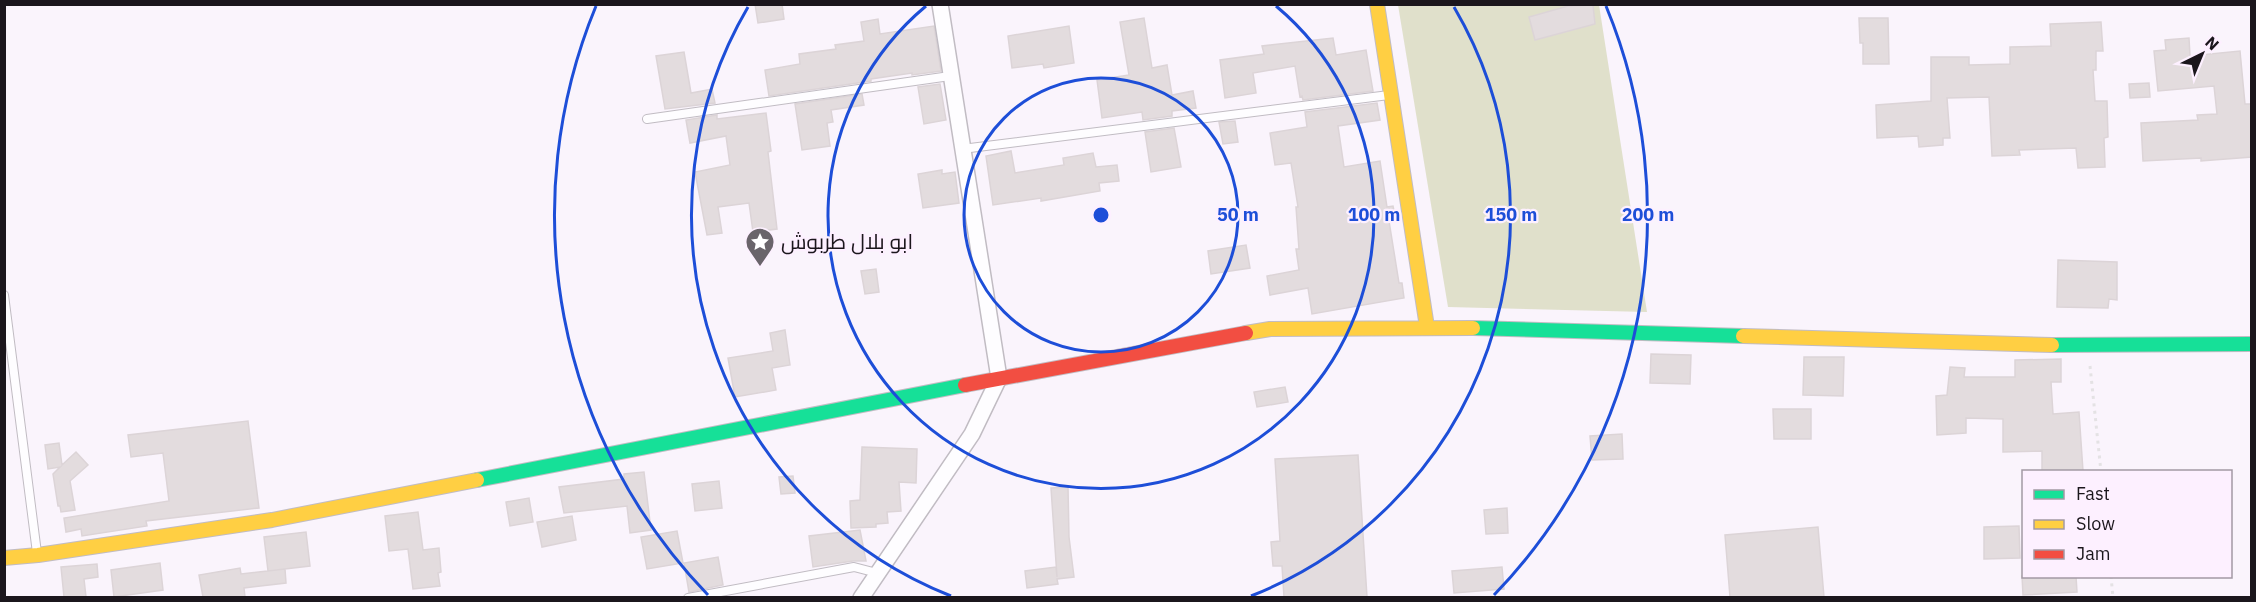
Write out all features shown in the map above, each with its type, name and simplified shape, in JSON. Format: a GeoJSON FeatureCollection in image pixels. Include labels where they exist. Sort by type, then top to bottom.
{"type":"FeatureCollection","features":[{"type":"Feature","properties":{"kind":"street"},"geometry":{"type":"LineString","coordinates":[[861,597],[972,434],[999,378],[940,4]]}},
{"type":"Feature","properties":{"kind":"street"},"geometry":{"type":"LineString","coordinates":[[1377,4],[1426,327]]}},
{"type":"Feature","properties":{"kind":"street"},"geometry":{"type":"LineString","coordinates":[[4,558],[38,555],[272,520],[999,378],[1270,329],[1426,327],[2088,346],[2252,344]]}},
{"type":"Feature","properties":{"kind":"lane"},"geometry":{"type":"LineString","coordinates":[[647,119],[950,76]]}},
{"type":"Feature","properties":{"kind":"lane"},"geometry":{"type":"LineString","coordinates":[[962,149],[1390,95]]}},
{"type":"Feature","properties":{"kind":"lane"},"geometry":{"type":"LineString","coordinates":[[4,295],[38,555]]}},
{"type":"Feature","properties":{"kind":"lane"},"geometry":{"type":"LineString","coordinates":[[688,597],[854,567],[877,573]]}},
{"type":"Feature","properties":{"kind":"path"},"geometry":{"type":"LineString","coordinates":[[2088,346],[2101,470]]}},
{"type":"Feature","properties":{"kind":"path"},"geometry":{"type":"LineString","coordinates":[[2111,578],[2114,597]]}},
{"type":"Feature","properties":{"kind":"green space"},"geometry":{"type":"Polygon","coordinates":[[[1398,5],[1599,5],[1647,312],[1448,307],[1398,5]]]}},
{"type":"Feature","properties":{"kind":"building"},"geometry":{"type":"Polygon","coordinates":[[[755,4],[782,4],[784,19],[758,23],[755,4]]]}},
{"type":"Feature","properties":{"kind":"building"},"geometry":{"type":"Polygon","coordinates":[[[1593,5],[1595,24],[1535,40],[1529,17],[1568,6],[1593,5]]]}},
{"type":"Feature","properties":{"kind":"building"},"geometry":{"type":"Polygon","coordinates":[[[1144,18],[1152,68],[1167,65],[1172,95],[1193,91],[1196,108],[1172,111],[1172,116],[1143,120],[1142,112],[1102,118],[1097,80],[1129,75],[1120,22],[1144,18]]]}},
{"type":"Feature","properties":{"kind":"building"},"geometry":{"type":"Polygon","coordinates":[[[1859,18],[1888,18],[1889,64],[1863,64],[1863,43],[1860,43],[1859,18]]]}},
{"type":"Feature","properties":{"kind":"building"},"geometry":{"type":"Polygon","coordinates":[[[878,19],[880,34],[934,26],[941,71],[912,75],[912,73],[769,96],[765,70],[800,64],[799,54],[836,49],[835,45],[864,41],[861,22],[878,19]]]}},
{"type":"Feature","properties":{"kind":"building"},"geometry":{"type":"Polygon","coordinates":[[[2101,22],[2103,51],[2096,51],[2096,70],[2093,70],[2095,101],[2107,101],[2108,137],[2104,138],[2105,167],[2078,168],[2076,148],[2019,150],[2020,155],[1992,156],[1989,97],[1947,98],[1950,138],[1943,138],[1943,145],[1919,147],[1918,136],[1877,138],[1876,105],[1931,101],[1931,57],[1969,57],[1969,65],[2010,64],[2010,47],[2051,46],[2050,24],[2101,22]]]}},
{"type":"Feature","properties":{"kind":"building"},"geometry":{"type":"Polygon","coordinates":[[[1069,26],[1074,63],[1044,68],[1043,64],[1012,68],[1008,36],[1069,26]]]}},
{"type":"Feature","properties":{"kind":"building"},"geometry":{"type":"Polygon","coordinates":[[[1333,38],[1336,55],[1366,50],[1373,91],[1303,100],[1302,96],[1300,97],[1295,66],[1253,73],[1256,93],[1225,98],[1220,60],[1264,54],[1262,46],[1333,38]]]}},
{"type":"Feature","properties":{"kind":"building"},"geometry":{"type":"Polygon","coordinates":[[[2189,38],[2190,56],[2240,51],[2245,104],[2252,104],[2252,157],[2201,161],[2201,158],[2143,161],[2141,123],[2198,120],[2197,115],[2217,114],[2214,86],[2158,91],[2154,51],[2166,50],[2165,40],[2189,38]]]}},
{"type":"Feature","properties":{"kind":"building"},"geometry":{"type":"Polygon","coordinates":[[[684,52],[691,93],[712,89],[715,103],[665,109],[656,56],[684,52]]]}},
{"type":"Feature","properties":{"kind":"building"},"geometry":{"type":"Polygon","coordinates":[[[2149,83],[2150,97],[2130,98],[2129,84],[2149,83]]]}},
{"type":"Feature","properties":{"kind":"building"},"geometry":{"type":"Polygon","coordinates":[[[940,84],[946,120],[924,124],[918,87],[940,84]]]}},
{"type":"Feature","properties":{"kind":"building"},"geometry":{"type":"Polygon","coordinates":[[[862,94],[864,105],[831,110],[833,122],[827,123],[830,146],[802,150],[795,104],[862,94]]]}},
{"type":"Feature","properties":{"kind":"building"},"geometry":{"type":"Polygon","coordinates":[[[1377,103],[1380,120],[1338,126],[1344,167],[1380,161],[1387,207],[1393,206],[1396,220],[1389,221],[1399,283],[1402,283],[1404,298],[1312,314],[1308,288],[1270,295],[1267,276],[1299,270],[1296,249],[1299,249],[1296,207],[1298,207],[1291,163],[1275,165],[1270,133],[1307,127],[1305,112],[1377,103]]]}},
{"type":"Feature","properties":{"kind":"building"},"geometry":{"type":"Polygon","coordinates":[[[766,113],[777,229],[753,232],[749,203],[718,207],[722,233],[707,235],[695,172],[730,165],[726,136],[690,143],[686,120],[717,115],[717,119],[766,113]]]}},
{"type":"Feature","properties":{"kind":"building"},"geometry":{"type":"Polygon","coordinates":[[[1235,121],[1238,142],[1223,144],[1219,122],[1235,121]]]}},
{"type":"Feature","properties":{"kind":"building"},"geometry":{"type":"Polygon","coordinates":[[[1174,128],[1181,167],[1151,172],[1145,132],[1174,128]]]}},
{"type":"Feature","properties":{"kind":"building"},"geometry":{"type":"Polygon","coordinates":[[[1011,151],[1015,173],[1064,165],[1063,158],[1093,153],[1096,167],[1117,165],[1119,181],[1099,183],[1100,191],[1041,201],[1041,198],[993,205],[986,156],[1011,151]]]}},
{"type":"Feature","properties":{"kind":"building"},"geometry":{"type":"Polygon","coordinates":[[[942,170],[942,174],[955,172],[959,203],[923,208],[918,174],[942,170]]]}},
{"type":"Feature","properties":{"kind":"building"},"geometry":{"type":"Polygon","coordinates":[[[1246,245],[1250,268],[1211,274],[1208,251],[1246,245]]]}},
{"type":"Feature","properties":{"kind":"building"},"geometry":{"type":"Polygon","coordinates":[[[2058,260],[2117,262],[2117,300],[2109,299],[2108,308],[2057,307],[2058,260]]]}},
{"type":"Feature","properties":{"kind":"building"},"geometry":{"type":"Polygon","coordinates":[[[876,269],[879,292],[865,294],[861,271],[876,269]]]}},
{"type":"Feature","properties":{"kind":"building"},"geometry":{"type":"Polygon","coordinates":[[[785,330],[790,365],[772,368],[776,390],[735,397],[728,358],[773,351],[770,333],[785,330]]]}},
{"type":"Feature","properties":{"kind":"building"},"geometry":{"type":"Polygon","coordinates":[[[1651,354],[1691,355],[1690,384],[1650,383],[1651,354]]]}},
{"type":"Feature","properties":{"kind":"building"},"geometry":{"type":"Polygon","coordinates":[[[1804,357],[1844,357],[1843,396],[1803,395],[1804,357]]]}},
{"type":"Feature","properties":{"kind":"building"},"geometry":{"type":"Polygon","coordinates":[[[2061,359],[2061,382],[2051,382],[2053,414],[2079,412],[2083,470],[2042,470],[2042,451],[2003,452],[2003,419],[1966,418],[1966,433],[1937,435],[1936,396],[1947,395],[1950,367],[1965,368],[1964,377],[2015,377],[2015,360],[2061,359]]]}},
{"type":"Feature","properties":{"kind":"building"},"geometry":{"type":"Polygon","coordinates":[[[1285,387],[1288,402],[1257,407],[1254,392],[1285,387]]]}},
{"type":"Feature","properties":{"kind":"building"},"geometry":{"type":"Polygon","coordinates":[[[1773,409],[1811,409],[1811,439],[1774,439],[1773,409]]]}},
{"type":"Feature","properties":{"kind":"building"},"geometry":{"type":"Polygon","coordinates":[[[248,421],[259,508],[146,521],[147,526],[82,536],[81,529],[66,532],[64,518],[169,501],[163,453],[131,457],[128,435],[248,421]]]}},
{"type":"Feature","properties":{"kind":"building"},"geometry":{"type":"Polygon","coordinates":[[[1622,434],[1623,459],[1592,460],[1590,436],[1622,434]]]}},
{"type":"Feature","properties":{"kind":"building"},"geometry":{"type":"Polygon","coordinates":[[[59,443],[62,465],[76,452],[88,465],[70,481],[75,510],[61,512],[53,474],[60,467],[48,469],[45,445],[59,443]]]}},
{"type":"Feature","properties":{"kind":"building"},"geometry":{"type":"Polygon","coordinates":[[[862,447],[917,449],[916,483],[899,482],[901,511],[887,512],[888,523],[876,524],[876,527],[851,528],[850,501],[860,500],[862,447]]]}},
{"type":"Feature","properties":{"kind":"building"},"geometry":{"type":"Polygon","coordinates":[[[1358,455],[1367,597],[1284,597],[1282,566],[1273,566],[1271,542],[1280,541],[1275,459],[1358,455]]]}},
{"type":"Feature","properties":{"kind":"building"},"geometry":{"type":"Polygon","coordinates":[[[644,472],[651,530],[630,533],[627,506],[564,513],[559,487],[624,479],[624,474],[644,472]]]}},
{"type":"Feature","properties":{"kind":"building"},"geometry":{"type":"Polygon","coordinates":[[[793,476],[795,493],[781,494],[779,477],[793,476]]]}},
{"type":"Feature","properties":{"kind":"building"},"geometry":{"type":"Polygon","coordinates":[[[719,481],[722,508],[695,511],[692,484],[719,481]]]}},
{"type":"Feature","properties":{"kind":"building"},"geometry":{"type":"Polygon","coordinates":[[[1068,487],[1069,537],[1074,577],[1057,579],[1058,584],[1027,588],[1025,571],[1056,567],[1057,577],[1051,488],[1068,487]]]}},
{"type":"Feature","properties":{"kind":"building"},"geometry":{"type":"Polygon","coordinates":[[[529,498],[533,522],[510,526],[506,502],[529,498]]]}},
{"type":"Feature","properties":{"kind":"building"},"geometry":{"type":"Polygon","coordinates":[[[1507,508],[1508,533],[1486,534],[1484,510],[1507,508]]]}},
{"type":"Feature","properties":{"kind":"building"},"geometry":{"type":"Polygon","coordinates":[[[418,512],[423,550],[439,548],[440,586],[413,589],[408,549],[389,551],[385,516],[418,512]]]}},
{"type":"Feature","properties":{"kind":"building"},"geometry":{"type":"Polygon","coordinates":[[[572,516],[576,540],[542,547],[537,522],[572,516]]]}},
{"type":"Feature","properties":{"kind":"building"},"geometry":{"type":"Polygon","coordinates":[[[2019,526],[2020,558],[1984,559],[1984,527],[2019,526]]]}},
{"type":"Feature","properties":{"kind":"building"},"geometry":{"type":"Polygon","coordinates":[[[1818,527],[1824,597],[1730,597],[1725,535],[1818,527]]]}},
{"type":"Feature","properties":{"kind":"building"},"geometry":{"type":"Polygon","coordinates":[[[860,530],[866,561],[813,567],[809,536],[860,530]]]}},
{"type":"Feature","properties":{"kind":"building"},"geometry":{"type":"Polygon","coordinates":[[[677,531],[683,563],[647,569],[641,537],[677,531]]]}},
{"type":"Feature","properties":{"kind":"building"},"geometry":{"type":"Polygon","coordinates":[[[306,532],[310,566],[268,571],[264,537],[306,532]]]}},
{"type":"Feature","properties":{"kind":"building"},"geometry":{"type":"Polygon","coordinates":[[[718,557],[723,585],[689,592],[684,563],[718,557]]]}},
{"type":"Feature","properties":{"kind":"building"},"geometry":{"type":"Polygon","coordinates":[[[160,563],[163,590],[114,597],[111,570],[160,563]]]}},
{"type":"Feature","properties":{"kind":"building"},"geometry":{"type":"Polygon","coordinates":[[[97,564],[98,577],[84,579],[86,597],[64,597],[61,567],[97,564]]]}},
{"type":"Feature","properties":{"kind":"building"},"geometry":{"type":"Polygon","coordinates":[[[1502,567],[1504,589],[1454,593],[1452,571],[1502,567]]]}},
{"type":"Feature","properties":{"kind":"building"},"geometry":{"type":"Polygon","coordinates":[[[240,568],[241,574],[285,569],[286,583],[244,588],[245,597],[203,597],[199,575],[240,568]]]}},
{"type":"Feature","properties":{"kind":"building"},"geometry":{"type":"Polygon","coordinates":[[[2022,578],[2076,578],[2077,592],[2023,595],[2022,578]]]}},
{"type":"Feature","properties":{"kind":"traffic: fast"},"geometry":{"type":"LineString","coordinates":[[1473,328],[1743,336]]}},
{"type":"Feature","properties":{"kind":"traffic: fast"},"geometry":{"type":"LineString","coordinates":[[2052,345],[2252,344]]}},
{"type":"Feature","properties":{"kind":"traffic: fast"},"geometry":{"type":"LineString","coordinates":[[477,480],[965,385]]}},
{"type":"Feature","properties":{"kind":"traffic: slow"},"geometry":{"type":"LineString","coordinates":[[1377,4],[1427,327]]}},
{"type":"Feature","properties":{"kind":"traffic: slow"},"geometry":{"type":"LineString","coordinates":[[1246,333],[1270,329],[1473,328]]}},
{"type":"Feature","properties":{"kind":"traffic: slow"},"geometry":{"type":"LineString","coordinates":[[1743,336],[2052,345]]}},
{"type":"Feature","properties":{"kind":"traffic: slow"},"geometry":{"type":"LineString","coordinates":[[4,558],[38,555],[272,520],[477,480]]}},
{"type":"Feature","properties":{"kind":"traffic: jam"},"geometry":{"type":"LineString","coordinates":[[965,385],[1246,333]]}},
{"type":"Feature","properties":{"kind":"place","name":"ابو بلال طربوش"},"geometry":{"type":"Point","coordinates":[760,268]}}]}
